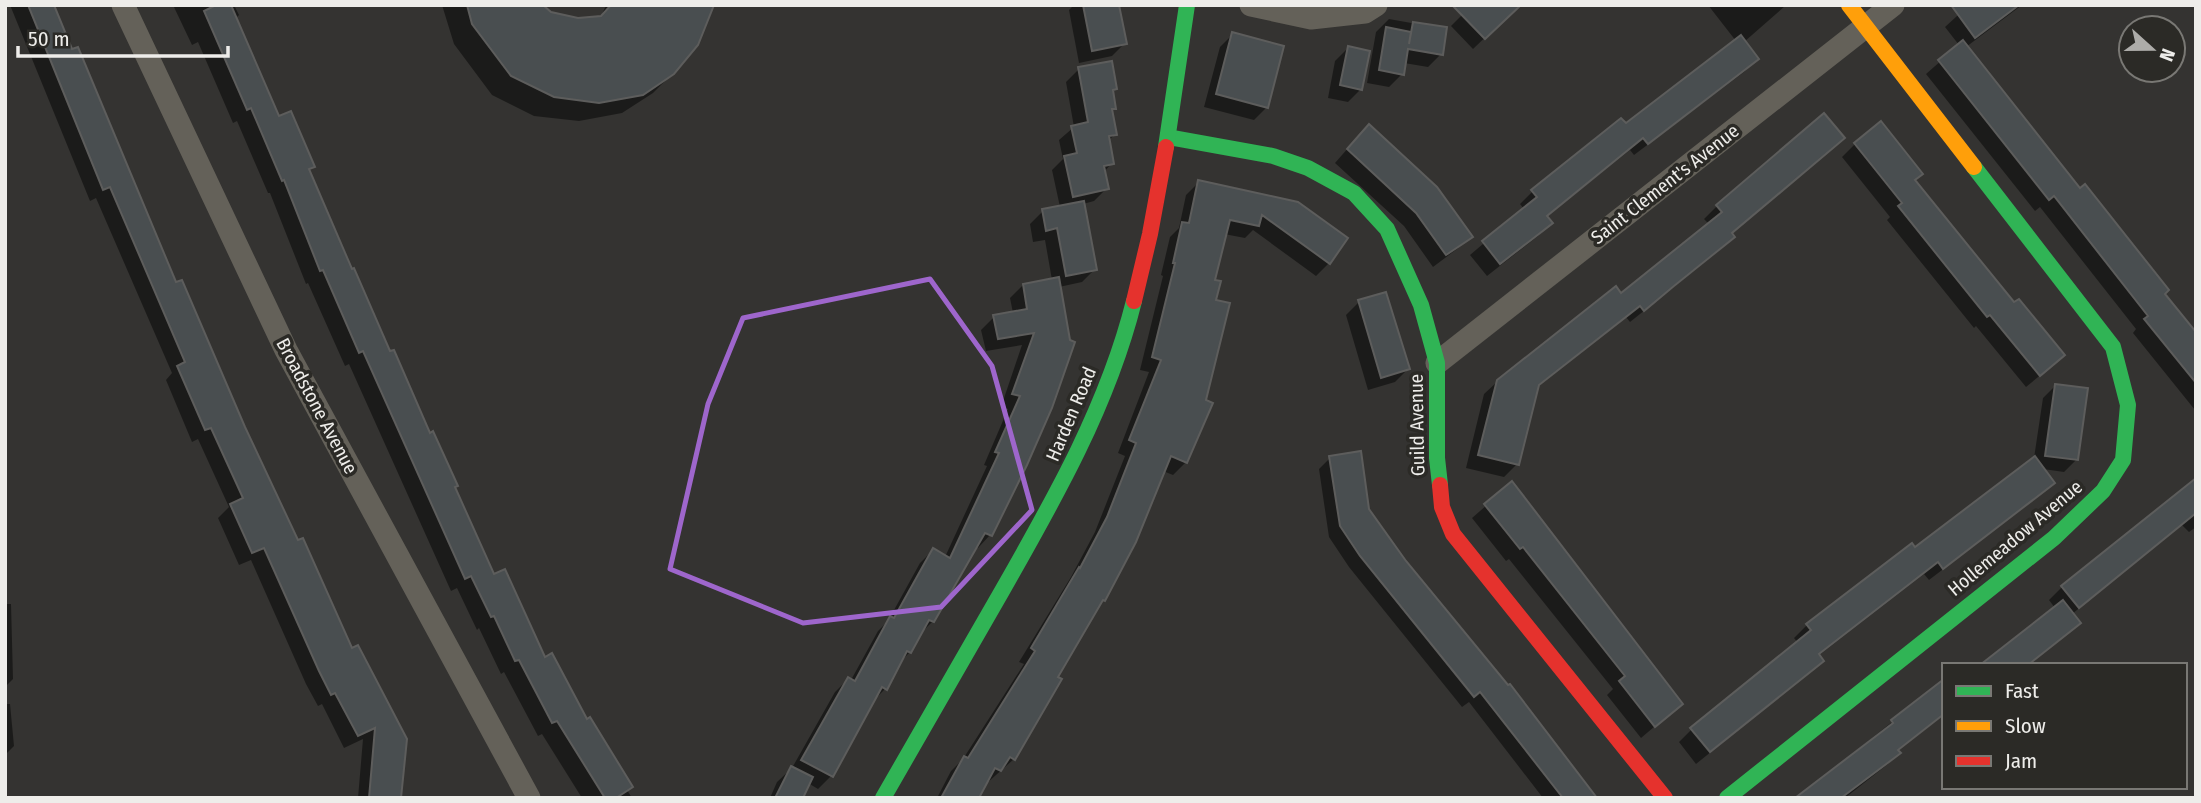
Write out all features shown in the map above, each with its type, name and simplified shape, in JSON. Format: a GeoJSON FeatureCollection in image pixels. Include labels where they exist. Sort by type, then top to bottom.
{"type":"FeatureCollection","features":[{"type":"Feature","properties":{"kind":"street","name":"Broadstone Avenue"},"geometry":{"type":"LineString","coordinates":[[123,5],[286,350],[521,795]]}},
{"type":"Feature","properties":{"kind":"street","name":"Harden Road"},"geometry":{"type":"LineString","coordinates":[[883,798],[1064,483],[1125,337],[1150,234],[1168,137],[1187,5]]}},
{"type":"Feature","properties":{"kind":"street"},"geometry":{"type":"LineString","coordinates":[[1251,5],[1311,18],[1365,12],[1376,5]]}},
{"type":"Feature","properties":{"kind":"street","name":"Hollemeadow Avenue"},"geometry":{"type":"LineString","coordinates":[[1727,798],[2054,538],[2103,491],[2123,460],[2128,405],[2113,347],[1849,5]]}},
{"type":"Feature","properties":{"kind":"street","name":"Saint Clement's Avenue"},"geometry":{"type":"LineString","coordinates":[[1437,363],[1893,5]]}},
{"type":"Feature","properties":{"kind":"street","name":"Guild Avenue"},"geometry":{"type":"LineString","coordinates":[[1168,137],[1273,156],[1308,168],[1354,193],[1387,229],[1421,305],[1437,363],[1437,458],[1442,507],[1452,534],[1665,798]]}},
{"type":"Feature","properties":{"kind":"highlighted area"},"geometry":{"type":"Polygon","coordinates":[[[930,279],[992,366],[1032,510],[941,607],[803,623],[670,569],[708,404],[743,318],[930,279]]]}},
{"type":"Feature","properties":{"kind":"building"},"geometry":{"type":"Polygon","coordinates":[[[28,5],[54,5],[72,49],[78,47],[176,282],[182,280],[245,427],[298,540],[303,538],[352,648],[358,645],[407,739],[401,798],[369,798],[375,728],[358,736],[335,693],[331,695],[319,671],[264,548],[252,553],[230,504],[243,498],[211,428],[205,430],[177,366],[185,362],[110,187],[103,190],[28,5]]]}},
{"type":"Feature","properties":{"kind":"building"},"geometry":{"type":"Polygon","coordinates":[[[216,5],[231,5],[279,116],[291,111],[315,167],[309,169],[352,269],[354,268],[390,351],[394,350],[430,433],[433,431],[494,574],[505,569],[545,657],[552,653],[587,719],[590,717],[633,787],[616,798],[605,798],[557,721],[552,723],[519,660],[515,661],[471,576],[465,579],[363,351],[359,353],[323,270],[320,271],[284,180],[282,181],[251,108],[247,110],[204,11],[216,5]]]}},
{"type":"Feature","properties":{"kind":"building"},"geometry":{"type":"Polygon","coordinates":[[[467,5],[543,5],[551,12],[578,18],[601,16],[611,5],[714,5],[698,45],[674,74],[643,95],[599,103],[554,97],[511,76],[472,24],[467,5]]]}},
{"type":"Feature","properties":{"kind":"building"},"geometry":{"type":"Polygon","coordinates":[[[1083,5],[1119,5],[1127,44],[1092,51],[1083,5]]]}},
{"type":"Feature","properties":{"kind":"building"},"geometry":{"type":"Polygon","coordinates":[[[1452,5],[1521,5],[1485,39],[1452,5]]]}},
{"type":"Feature","properties":{"kind":"building"},"geometry":{"type":"Polygon","coordinates":[[[1951,5],[2019,5],[1975,38],[1951,5]]]}},
{"type":"Feature","properties":{"kind":"building"},"geometry":{"type":"Polygon","coordinates":[[[1413,22],[1447,27],[1443,55],[1408,49],[1404,75],[1379,70],[1386,27],[1411,32],[1409,44],[1413,22]]]}},
{"type":"Feature","properties":{"kind":"building"},"geometry":{"type":"Polygon","coordinates":[[[1232,32],[1284,46],[1268,108],[1216,94],[1232,32]]]}},
{"type":"Feature","properties":{"kind":"building"},"geometry":{"type":"Polygon","coordinates":[[[1741,35],[1759,59],[1648,144],[1643,138],[1547,216],[1553,223],[1500,264],[1482,241],[1537,197],[1531,190],[1621,118],[1626,123],[1741,35]]]}},
{"type":"Feature","properties":{"kind":"building"},"geometry":{"type":"Polygon","coordinates":[[[1963,40],[2080,188],[2085,184],[2169,290],[2165,294],[2196,332],[2196,383],[2144,319],[2148,316],[2054,196],[2049,200],[1938,60],[1963,40]]]}},
{"type":"Feature","properties":{"kind":"building"},"geometry":{"type":"Polygon","coordinates":[[[1348,46],[1370,51],[1362,90],[1340,85],[1348,46]]]}},
{"type":"Feature","properties":{"kind":"building"},"geometry":{"type":"Polygon","coordinates":[[[1112,61],[1117,89],[1113,90],[1116,109],[1112,109],[1117,135],[1109,136],[1114,164],[1104,166],[1109,189],[1073,197],[1064,156],[1077,153],[1071,126],[1088,122],[1078,67],[1112,61]]]}},
{"type":"Feature","properties":{"kind":"building"},"geometry":{"type":"Polygon","coordinates":[[[1824,113],[1845,138],[1732,233],[1735,237],[1644,311],[1640,306],[1539,385],[1519,465],[1478,455],[1497,380],[1616,286],[1621,293],[1722,212],[1716,205],[1824,113]]]}},
{"type":"Feature","properties":{"kind":"building"},"geometry":{"type":"Polygon","coordinates":[[[1881,121],[1923,174],[1915,180],[2014,302],[2019,299],[2065,355],[2040,376],[1990,315],[1987,317],[1898,206],[1902,203],[1854,143],[1881,121]]]}},
{"type":"Feature","properties":{"kind":"building"},"geometry":{"type":"Polygon","coordinates":[[[1369,124],[1437,187],[1473,237],[1446,255],[1416,213],[1347,149],[1369,124]]]}},
{"type":"Feature","properties":{"kind":"building"},"geometry":{"type":"Polygon","coordinates":[[[1198,180],[1298,202],[1348,238],[1330,264],[1262,215],[1259,226],[1230,220],[1215,280],[1221,281],[1216,300],[1230,303],[1206,400],[1213,403],[1187,463],[1171,456],[1136,542],[1105,601],[1103,600],[1058,677],[1062,679],[1015,760],[1010,757],[1001,771],[995,768],[979,798],[941,798],[964,756],[968,758],[1035,651],[1031,648],[1080,568],[1107,517],[1136,443],[1129,440],[1161,360],[1152,357],[1182,222],[1189,223],[1198,180]]]}},
{"type":"Feature","properties":{"kind":"building"},"geometry":{"type":"Polygon","coordinates":[[[1084,201],[1097,270],[1066,276],[1057,228],[1046,231],[1042,209],[1084,201]]]}},
{"type":"Feature","properties":{"kind":"building"},"geometry":{"type":"Polygon","coordinates":[[[1059,277],[1070,340],[1075,342],[1052,408],[1027,465],[992,536],[985,533],[934,622],[929,620],[911,653],[907,651],[887,690],[882,687],[833,777],[801,760],[848,677],[855,681],[890,616],[894,618],[933,548],[950,558],[999,453],[995,452],[1020,396],[1012,394],[1034,333],[998,339],[993,315],[1027,309],[1023,284],[1059,277]]]}},
{"type":"Feature","properties":{"kind":"building"},"geometry":{"type":"Polygon","coordinates":[[[1386,292],[1410,369],[1381,378],[1358,300],[1386,292]]]}},
{"type":"Feature","properties":{"kind":"building"},"geometry":{"type":"Polygon","coordinates":[[[2055,384],[2088,388],[2078,460],[2045,456],[2055,384]]]}},
{"type":"Feature","properties":{"kind":"building"},"geometry":{"type":"Polygon","coordinates":[[[1361,451],[1369,509],[1406,561],[1508,685],[1510,684],[1597,798],[1563,798],[1480,692],[1474,697],[1360,556],[1340,526],[1329,456],[1361,451]]]}},
{"type":"Feature","properties":{"kind":"building"},"geometry":{"type":"Polygon","coordinates":[[[2035,456],[2055,483],[1943,569],[1938,562],[1819,654],[1824,661],[1710,752],[1690,728],[1811,630],[1806,624],[1912,543],[1915,547],[2035,456]]]}},
{"type":"Feature","properties":{"kind":"building"},"geometry":{"type":"Polygon","coordinates":[[[2196,478],[2196,513],[2079,608],[2061,586],[2196,478]]]}},
{"type":"Feature","properties":{"kind":"building"},"geometry":{"type":"Polygon","coordinates":[[[1512,481],[1683,704],[1655,727],[1619,681],[1625,676],[1523,547],[1520,549],[1484,504],[1512,481]]]}},
{"type":"Feature","properties":{"kind":"building"},"geometry":{"type":"Polygon","coordinates":[[[2063,600],[2081,623],[2031,663],[1983,663],[2063,600]]]}},
{"type":"Feature","properties":{"kind":"building"},"geometry":{"type":"Polygon","coordinates":[[[1942,681],[1942,716],[1898,750],[1901,753],[1841,798],[1795,798],[1893,723],[1891,720],[1942,681]]]}},
{"type":"Feature","properties":{"kind":"building"},"geometry":{"type":"Polygon","coordinates":[[[791,766],[813,777],[803,798],[775,798],[791,766]]]}},
{"type":"Feature","properties":{"kind":"traffic: fast"},"geometry":{"type":"LineString","coordinates":[[1166,147],[1187,5]]}},
{"type":"Feature","properties":{"kind":"traffic: fast"},"geometry":{"type":"LineString","coordinates":[[1168,137],[1273,156],[1308,168],[1354,193],[1387,229],[1421,305],[1437,363],[1437,458],[1440,485]]}},
{"type":"Feature","properties":{"kind":"traffic: fast"},"geometry":{"type":"LineString","coordinates":[[1727,798],[2054,538],[2103,491],[2123,460],[2128,405],[2113,347],[1974,167]]}},
{"type":"Feature","properties":{"kind":"traffic: fast"},"geometry":{"type":"LineString","coordinates":[[883,798],[1060,486],[1110,377],[1134,301]]}},
{"type":"Feature","properties":{"kind":"traffic: slow"},"geometry":{"type":"LineString","coordinates":[[1849,5],[1974,167]]}},
{"type":"Feature","properties":{"kind":"traffic: jam"},"geometry":{"type":"LineString","coordinates":[[1134,301],[1166,147]]}},
{"type":"Feature","properties":{"kind":"traffic: jam"},"geometry":{"type":"LineString","coordinates":[[1440,485],[1442,507],[1453,534],[1665,798]]}}]}
